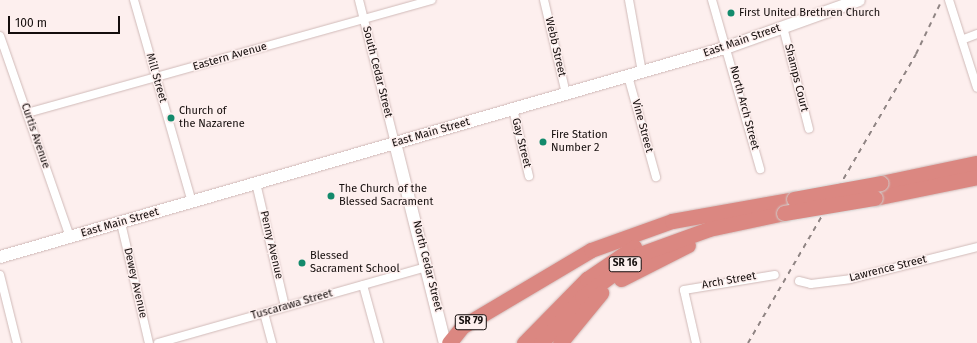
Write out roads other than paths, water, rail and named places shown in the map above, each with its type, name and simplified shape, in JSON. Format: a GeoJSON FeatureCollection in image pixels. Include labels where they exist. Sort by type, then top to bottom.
{"type":"FeatureCollection","features":[{"type":"Feature","properties":{"kind":"highway","name":"SR 16"},"geometry":{"type":"LineString","coordinates":[[524,343],[562,302],[610,262],[635,246],[700,216],[880,183],[977,163]]}},
{"type":"Feature","properties":{"kind":"highway","name":"SR 16"},"geometry":{"type":"LineString","coordinates":[[540,343],[582,297],[640,254],[685,236],[732,224],[875,198],[977,177]]}},
{"type":"Feature","properties":{"kind":"highway","name":"SR 79"},"geometry":{"type":"LineString","coordinates":[[449,343],[463,326],[592,250],[672,221],[700,216]]}},
{"type":"Feature","properties":{"kind":"highway"},"geometry":{"type":"LineString","coordinates":[[560,343],[594,299],[610,286],[637,269],[732,224]]}},
{"type":"Feature","properties":{"kind":"main road","name":"East Main Street"},"geometry":{"type":"LineString","coordinates":[[0,257],[728,47],[859,0]]}},
{"type":"Feature","properties":{"kind":"main road","name":"North Cedar Street"},"geometry":{"type":"LineString","coordinates":[[395,143],[445,343]]}},
{"type":"Feature","properties":{"kind":"street","name":"Mill Street"},"geometry":{"type":"LineString","coordinates":[[134,0],[192,202]]}},
{"type":"Feature","properties":{"kind":"street","name":"South Cedar Street"},"geometry":{"type":"LineString","coordinates":[[359,0],[395,143]]}},
{"type":"Feature","properties":{"kind":"street","name":"Eastern Avenue"},"geometry":{"type":"LineString","coordinates":[[27,113],[432,0]]}},
{"type":"Feature","properties":{"kind":"street","name":"Webb Street"},"geometry":{"type":"LineString","coordinates":[[544,0],[566,94]]}},
{"type":"Feature","properties":{"kind":"street"},"geometry":{"type":"LineString","coordinates":[[629,0],[642,72]]}},
{"type":"Feature","properties":{"kind":"street","name":"North Arch Street"},"geometry":{"type":"LineString","coordinates":[[712,0],[722,38],[728,47],[760,169]]}},
{"type":"Feature","properties":{"kind":"street"},"geometry":{"type":"LineString","coordinates":[[950,0],[964,38],[977,88]]}},
{"type":"Feature","properties":{"kind":"street","name":"Shamps Court"},"geometry":{"type":"LineString","coordinates":[[784,27],[809,129]]}},
{"type":"Feature","properties":{"kind":"street"},"geometry":{"type":"LineString","coordinates":[[964,38],[977,34]]}},
{"type":"Feature","properties":{"kind":"street","name":"Curtis Avenue"},"geometry":{"type":"LineString","coordinates":[[0,36],[70,236]]}},
{"type":"Feature","properties":{"kind":"street","name":"Vine Street"},"geometry":{"type":"LineString","coordinates":[[628,76],[656,176]]}},
{"type":"Feature","properties":{"kind":"street","name":"Gay Street"},"geometry":{"type":"LineString","coordinates":[[513,110],[530,176]]}},
{"type":"Feature","properties":{"kind":"street","name":"Penny Avenue"},"geometry":{"type":"LineString","coordinates":[[256,183],[285,307]]}},
{"type":"Feature","properties":{"kind":"street","name":"Dewey Avenue"},"geometry":{"type":"LineString","coordinates":[[121,223],[149,343]]}},
{"type":"Feature","properties":{"kind":"street","name":"Lawrence Street"},"geometry":{"type":"LineString","coordinates":[[799,281],[811,284],[850,279],[977,247]]}},
{"type":"Feature","properties":{"kind":"street","name":"Tuscarawa Street"},"geometry":{"type":"LineString","coordinates":[[158,343],[427,267]]}},
{"type":"Feature","properties":{"kind":"street"},"geometry":{"type":"LineString","coordinates":[[0,275],[17,343]]}},
{"type":"Feature","properties":{"kind":"street","name":"Arch Street"},"geometry":{"type":"LineString","coordinates":[[696,343],[684,290],[776,275]]}},
{"type":"Feature","properties":{"kind":"street"},"geometry":{"type":"LineString","coordinates":[[363,285],[379,343]]}},
{"type":"Feature","properties":{"kind":"street"},"geometry":{"type":"LineString","coordinates":[[264,313],[272,343]]}},
{"type":"Feature","properties":{"kind":"railway"},"geometry":{"type":"LineString","coordinates":[[748,343],[916,54],[942,0]]}},
{"type":"Feature","properties":{"kind":"place","name":"First United Brethren Church"},"geometry":{"type":"Point","coordinates":[731,13]}},
{"type":"Feature","properties":{"kind":"place","name":"Church of the Nazarene"},"geometry":{"type":"Point","coordinates":[171,118]}},
{"type":"Feature","properties":{"kind":"place","name":"Fire Station Number 2"},"geometry":{"type":"Point","coordinates":[543,142]}},
{"type":"Feature","properties":{"kind":"place","name":"The Church of the Blessed Sacrament"},"geometry":{"type":"Point","coordinates":[331,196]}},
{"type":"Feature","properties":{"kind":"place","name":"Blessed Sacrament School"},"geometry":{"type":"Point","coordinates":[302,263]}}]}
